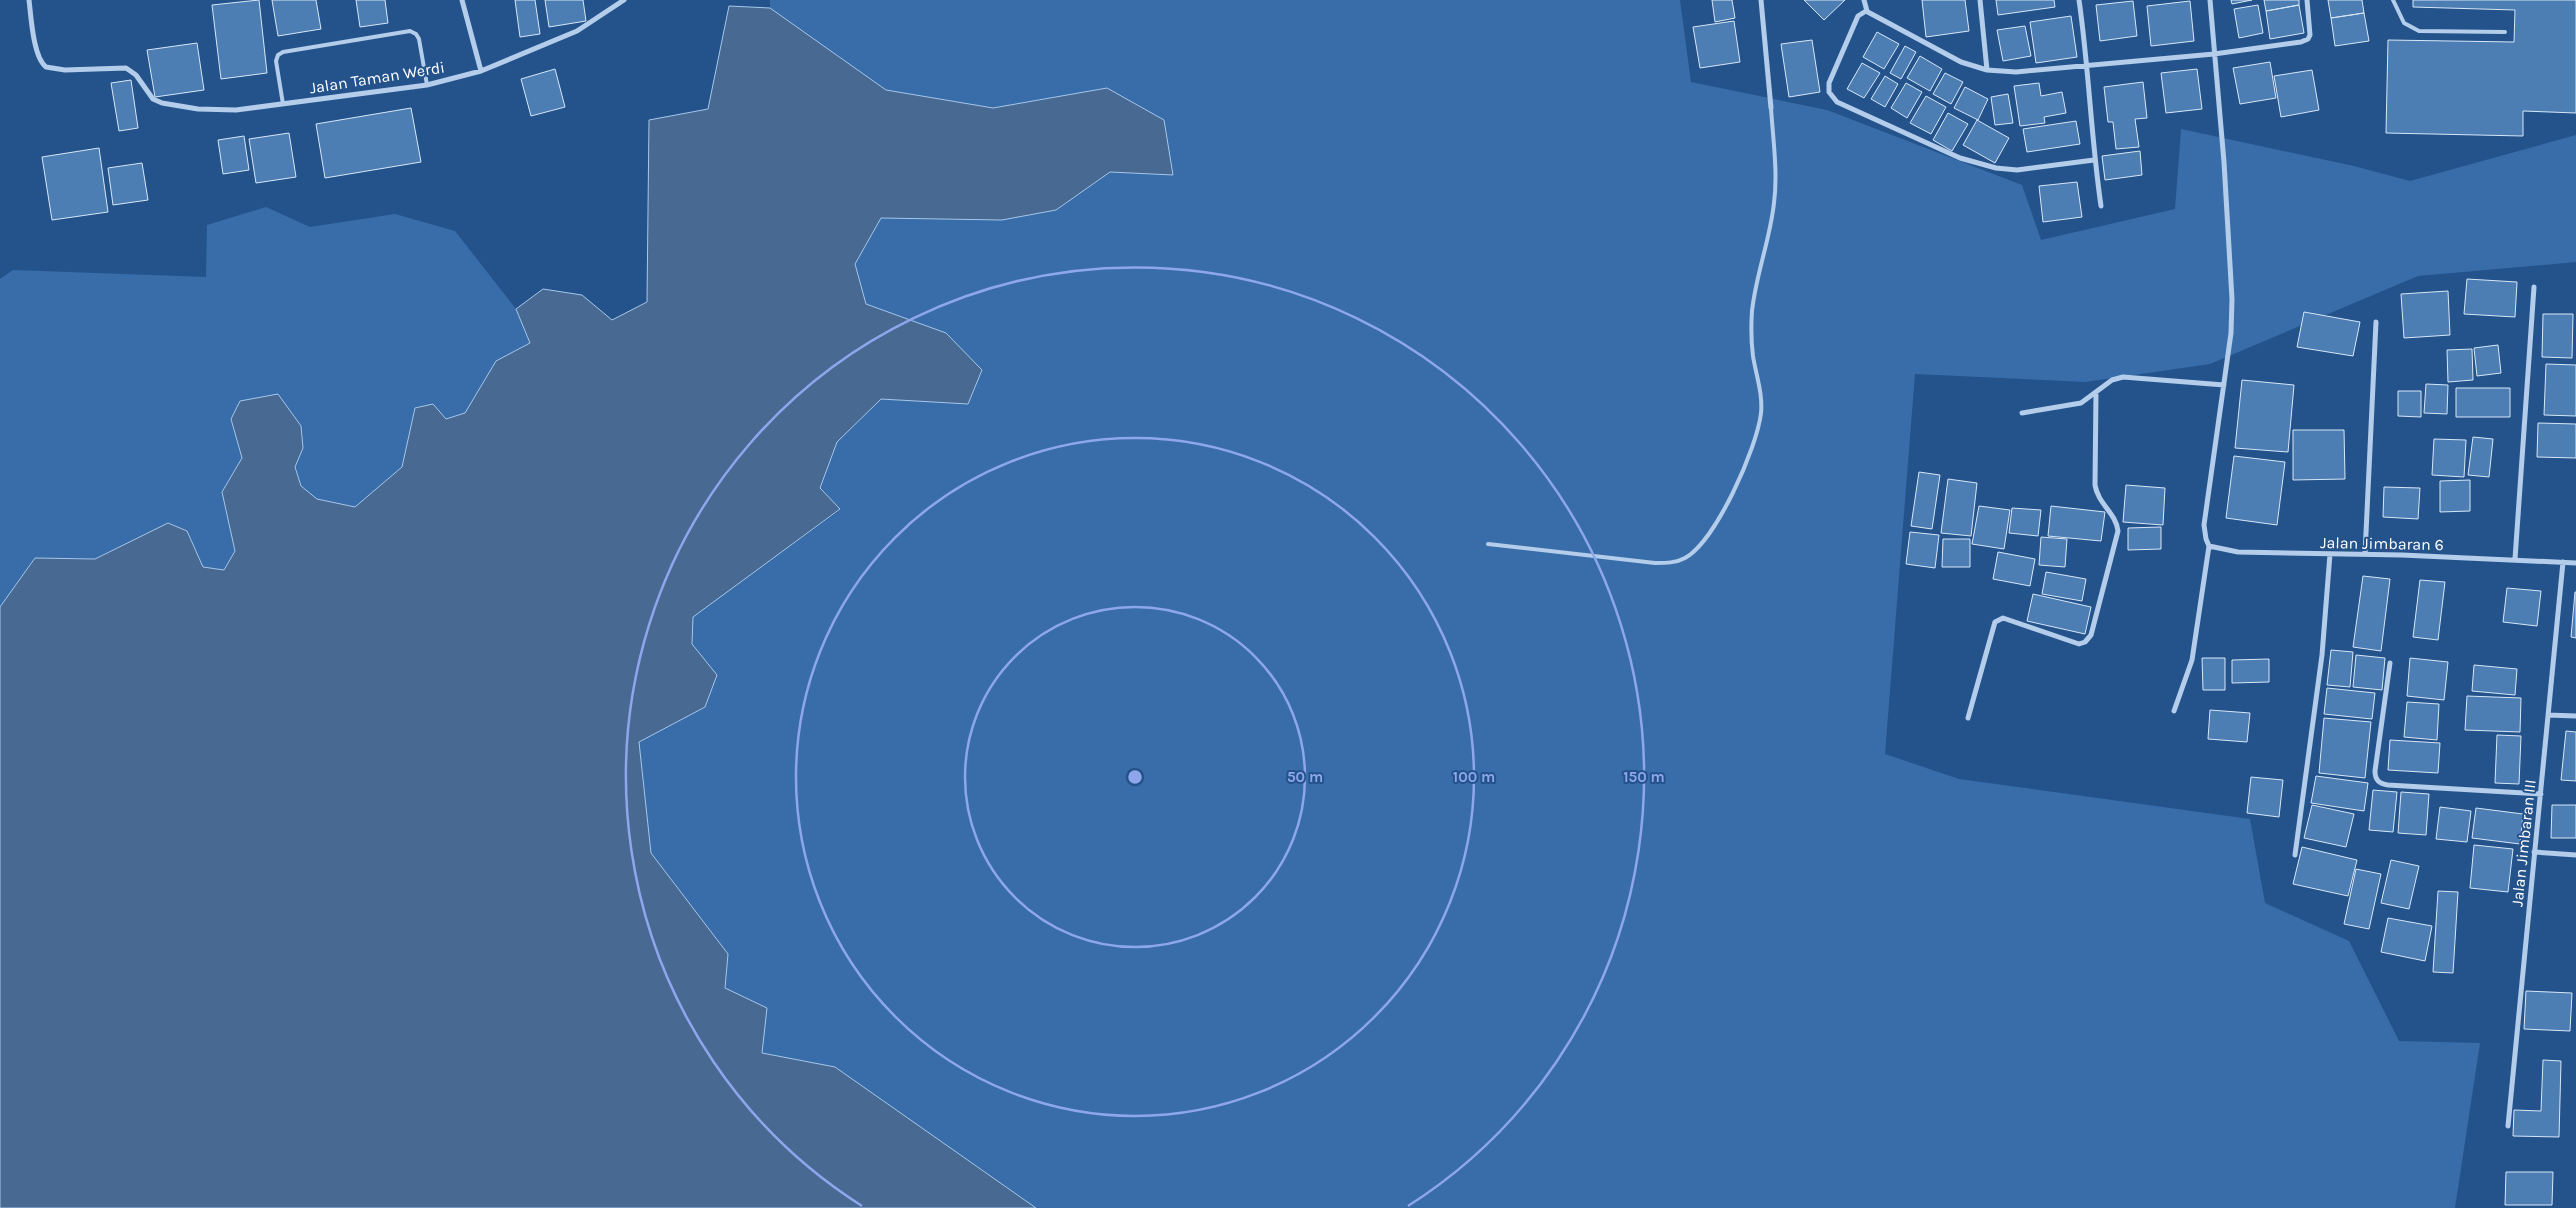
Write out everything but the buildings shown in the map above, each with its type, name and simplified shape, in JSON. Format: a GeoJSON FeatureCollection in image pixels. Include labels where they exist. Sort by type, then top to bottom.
{"type":"FeatureCollection","features":[{"type":"Feature","properties":{"kind":"street","name":"Jalan Taman Werdi"},"geometry":{"type":"LineString","coordinates":[[29,0],[33,30],[44,66],[65,70],[126,68],[136,75],[153,99],[162,103],[198,109],[236,110],[427,85],[481,71],[577,31],[624,0]]}},
{"type":"Feature","properties":{"kind":"street"},"geometry":{"type":"LineString","coordinates":[[462,0],[481,71]]}},
{"type":"Feature","properties":{"kind":"street"},"geometry":{"type":"LineString","coordinates":[[1761,0],[1771,108]]}},
{"type":"Feature","properties":{"kind":"street"},"geometry":{"type":"LineString","coordinates":[[1864,0],[1867,11],[1961,62],[1987,70],[2042,71],[2214,54],[2306,41],[2310,35],[2307,0]]}},
{"type":"Feature","properties":{"kind":"street"},"geometry":{"type":"LineString","coordinates":[[1980,0],[1987,70]]}},
{"type":"Feature","properties":{"kind":"street"},"geometry":{"type":"LineString","coordinates":[[2079,0],[2088,65],[2094,160],[2101,206]]}},
{"type":"Feature","properties":{"kind":"street"},"geometry":{"type":"LineString","coordinates":[[2174,711],[2192,660],[2210,546],[2206,539],[2204,525],[2231,333],[2231,275],[2224,162],[2210,0]]}},
{"type":"Feature","properties":{"kind":"street"},"geometry":{"type":"LineString","coordinates":[[1867,11],[1858,16],[1829,83],[1829,92],[1837,102],[1960,158],[1996,168],[2017,170],[2094,160]]}},
{"type":"Feature","properties":{"kind":"street"},"geometry":{"type":"LineString","coordinates":[[2515,559],[2534,287]]}},
{"type":"Feature","properties":{"kind":"street"},"geometry":{"type":"LineString","coordinates":[[2365,554],[2376,322]]}},
{"type":"Feature","properties":{"kind":"street"},"geometry":{"type":"LineString","coordinates":[[2022,413],[2076,405],[2086,401],[2112,380],[2133,376],[2224,384]]}},
{"type":"Feature","properties":{"kind":"street"},"geometry":{"type":"LineString","coordinates":[[1968,718],[1995,622],[2003,618],[2079,644],[2085,642],[2091,635],[2118,531],[2115,521],[2099,500],[2095,486],[2096,392]]}},
{"type":"Feature","properties":{"kind":"street","name":"Jalan Jimbaran 6"},"geometry":{"type":"LineString","coordinates":[[2210,546],[2238,552],[2365,554],[2576,563]]}},
{"type":"Feature","properties":{"kind":"street"},"geometry":{"type":"LineString","coordinates":[[2295,855],[2322,655],[2330,554]]}},
{"type":"Feature","properties":{"kind":"street","name":"Jalan Jimbaran III"},"geometry":{"type":"LineString","coordinates":[[2508,1126],[2563,562]]}},
{"type":"Feature","properties":{"kind":"street"},"geometry":{"type":"LineString","coordinates":[[2390,663],[2375,771],[2376,778],[2380,783],[2541,794]]}},
{"type":"Feature","properties":{"kind":"street"},"geometry":{"type":"LineString","coordinates":[[2548,715],[2576,716]]}},
{"type":"Feature","properties":{"kind":"street"},"geometry":{"type":"LineString","coordinates":[[2534,852],[2576,855]]}},
{"type":"Feature","properties":{"kind":"lane"},"geometry":{"type":"LineString","coordinates":[[2393,0],[2404,23],[2420,31],[2505,32]]}},
{"type":"Feature","properties":{"kind":"lane"},"geometry":{"type":"LineString","coordinates":[[283,104],[276,60],[278,55],[283,52],[410,31],[416,34],[419,39],[427,85]]}},
{"type":"Feature","properties":{"kind":"lane"},"geometry":{"type":"LineString","coordinates":[[1488,544],[1655,563],[1676,562],[1685,558],[1701,544],[1739,483],[1753,449],[1761,412],[1760,388],[1753,357],[1751,326],[1755,294],[1775,202],[1771,108]]}},
{"type":"Feature","properties":{"kind":"shaded area"},"geometry":{"type":"Polygon","coordinates":[[[770,0],[1680,0],[1691,82],[1827,110],[2022,185],[2041,240],[2175,209],[2181,129],[2354,166],[2410,181],[2576,135],[2576,262],[2418,276],[2210,364],[2085,382],[1915,374],[1885,754],[1959,779],[2250,819],[2265,903],[2349,941],[2399,1041],[2480,1043],[2455,1208],[1036,1208],[835,1067],[761,1053],[725,988],[728,954],[651,853],[639,742],[705,707],[717,675],[692,644],[692,617],[840,510],[820,488],[837,442],[881,399],[968,404],[982,370],[946,334],[866,304],[855,264],[881,218],[1002,220],[1056,210],[1110,172],[1173,175],[1107,88],[993,108],[886,90],[770,8],[770,0]]]}},
{"type":"Feature","properties":{"kind":"shaded area"},"geometry":{"type":"Polygon","coordinates":[[[729,6],[770,8],[886,90],[993,108],[1107,88],[1164,120],[1173,175],[1110,172],[1056,210],[1002,220],[881,218],[855,264],[866,304],[946,333],[982,370],[968,404],[881,399],[837,442],[820,488],[840,509],[693,617],[692,644],[717,675],[705,707],[639,742],[651,853],[728,954],[725,988],[767,1008],[762,1053],[835,1067],[1036,1208],[0,1208],[0,607],[35,558],[95,559],[168,523],[187,531],[203,567],[224,570],[235,551],[222,492],[242,458],[231,419],[240,401],[278,394],[301,426],[303,448],[295,467],[301,486],[317,499],[355,507],[402,467],[415,408],[433,404],[446,419],[465,413],[496,361],[530,343],[516,309],[543,289],[582,295],[612,320],[647,302],[649,120],[708,109],[729,6]]]}},
{"type":"Feature","properties":{"kind":"shaded area"},"geometry":{"type":"Polygon","coordinates":[[[266,207],[310,227],[395,214],[455,231],[516,309],[530,343],[496,361],[466,413],[446,419],[415,408],[402,467],[355,507],[317,499],[301,486],[295,467],[303,448],[231,419],[242,458],[222,492],[235,551],[224,570],[203,567],[187,531],[168,523],[95,559],[35,558],[0,607],[0,279],[13,270],[206,277],[207,225],[266,207]]]}}]}
